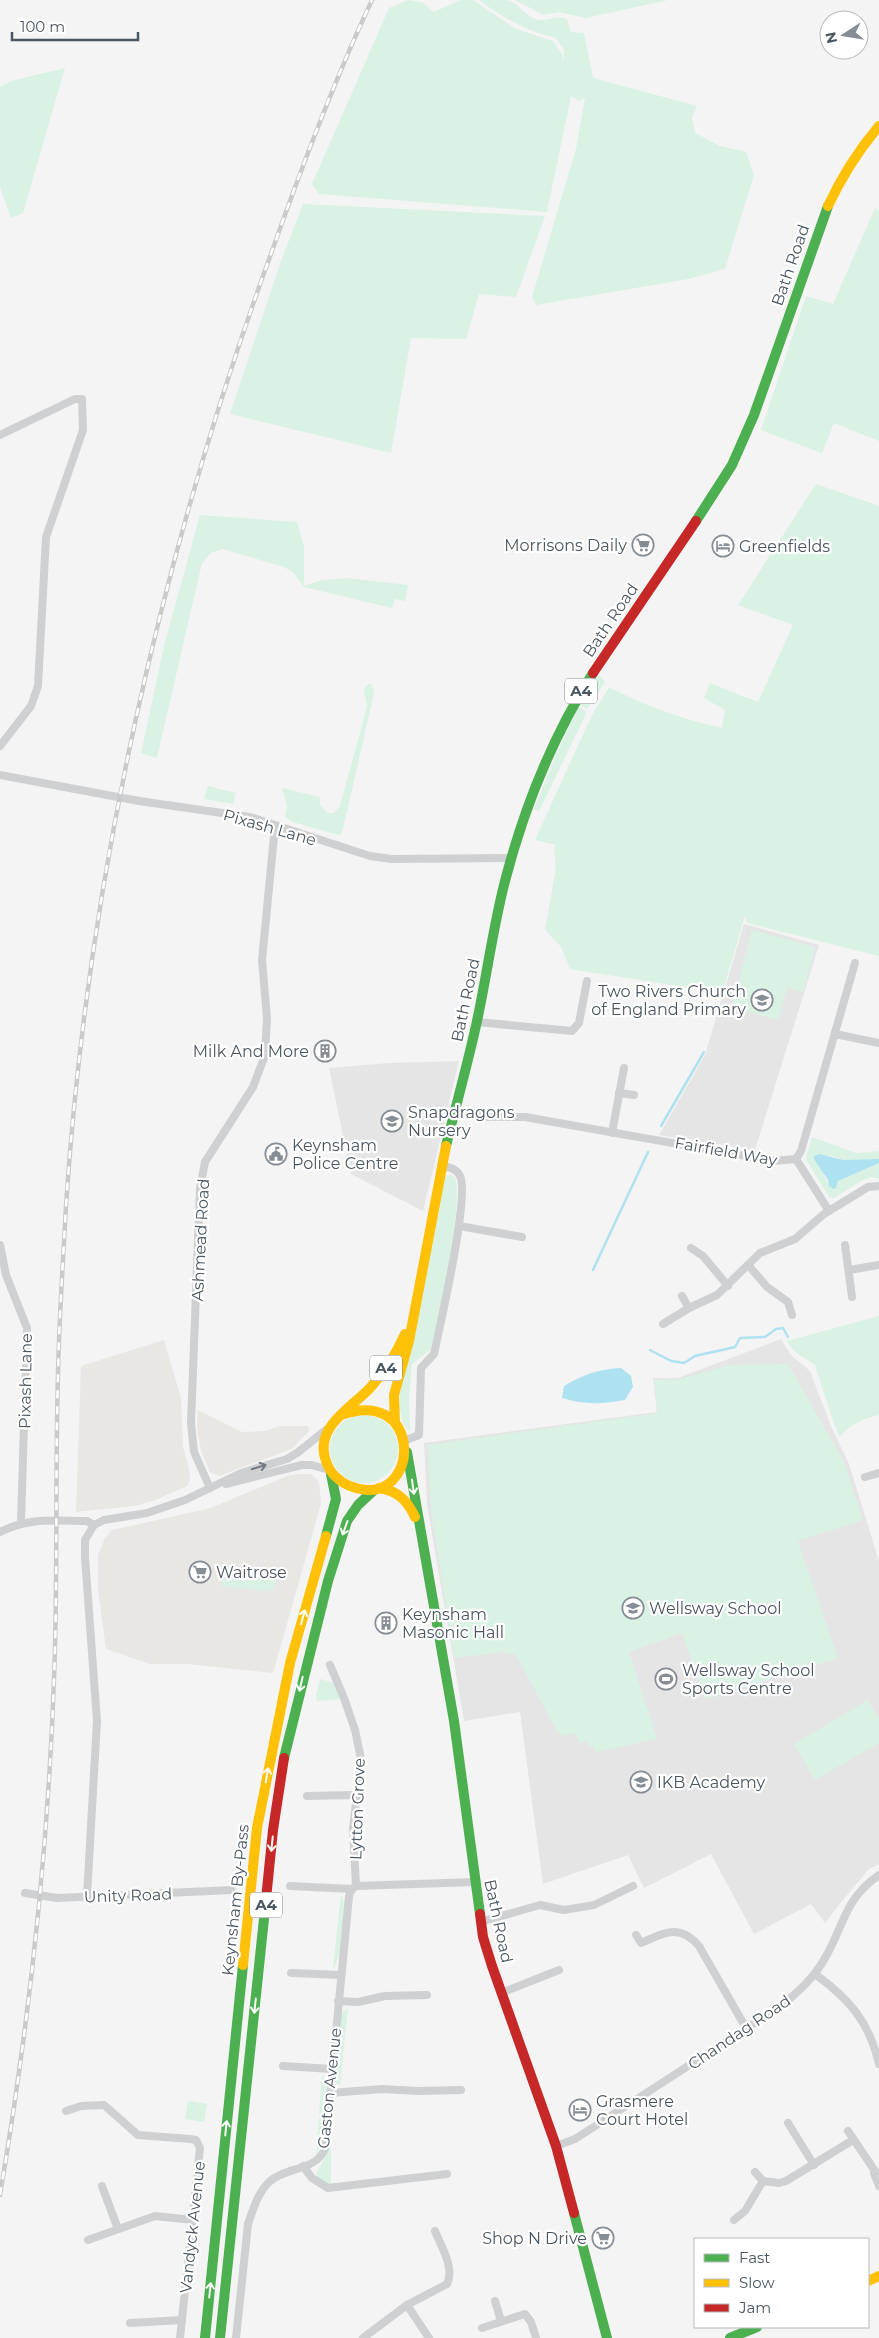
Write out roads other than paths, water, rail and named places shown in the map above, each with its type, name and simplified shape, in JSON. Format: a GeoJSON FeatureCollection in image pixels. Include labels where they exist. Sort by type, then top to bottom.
{"type":"FeatureCollection","features":[{"type":"Feature","properties":{"kind":"main road","name":"Bath Road"},"geometry":{"type":"LineString","coordinates":[[414,1310],[441,1166],[477,1022],[511,858],[553,746],[574,703],[619,631],[710,500],[732,465],[754,415],[823,217],[839,182],[857,152],[879,126]]}},
{"type":"Feature","properties":{"kind":"main road","name":"A4"},"geometry":{"type":"LineString","coordinates":[[330,1472],[324,1453],[324,1440],[328,1429],[370,1388],[390,1363],[403,1340],[414,1310]]}},
{"type":"Feature","properties":{"kind":"main road","name":"A4"},"geometry":{"type":"LineString","coordinates":[[376,1489],[388,1484],[400,1472],[405,1444],[395,1422],[394,1394],[409,1341],[414,1310]]}},
{"type":"Feature","properties":{"kind":"main road"},"geometry":{"type":"LineString","coordinates":[[341,1415],[368,1409],[381,1413],[395,1422]]}},
{"type":"Feature","properties":{"kind":"main road","name":"Bath Road"},"geometry":{"type":"LineString","coordinates":[[405,1444],[454,1720],[480,1922],[501,1993],[556,2146],[607,2338]]}},
{"type":"Feature","properties":{"kind":"main road"},"geometry":{"type":"LineString","coordinates":[[330,1472],[348,1487],[376,1489]]}},
{"type":"Feature","properties":{"kind":"main road","name":"Keynsham By-Pass"},"geometry":{"type":"LineString","coordinates":[[204,2338],[257,1828],[290,1663],[336,1499],[330,1472]]}},
{"type":"Feature","properties":{"kind":"main road","name":"Bath Road"},"geometry":{"type":"LineString","coordinates":[[376,1489],[391,1489],[401,1494],[410,1506],[420,1527]]}},
{"type":"Feature","properties":{"kind":"main road","name":"Keynsham By-Pass"},"geometry":{"type":"LineString","coordinates":[[220,2338],[272,1840],[286,1746],[325,1590],[347,1522],[358,1505],[376,1489]]}},
{"type":"Feature","properties":{"kind":"main road"},"geometry":{"type":"LineString","coordinates":[[730,2338],[755,2328]]}},
{"type":"Feature","properties":{"kind":"street"},"geometry":{"type":"LineString","coordinates":[[0,435],[75,399],[82,399],[83,430],[46,537],[38,686],[31,706],[0,746]]}},
{"type":"Feature","properties":{"kind":"street","name":"Pixash Lane"},"geometry":{"type":"LineString","coordinates":[[0,775],[139,801],[250,817],[348,850],[392,859],[511,858]]}},
{"type":"Feature","properties":{"kind":"street","name":"Ashmead Road"},"geometry":{"type":"LineString","coordinates":[[212,1487],[194,1452],[191,1431],[200,1188],[205,1162],[253,1088],[265,1055],[267,1018],[262,960],[275,826]]}},
{"type":"Feature","properties":{"kind":"street","name":"Fairfield Way"},"geometry":{"type":"LineString","coordinates":[[454,1111],[485,1117],[525,1117],[774,1160],[796,1159],[801,1151],[855,963]]}},
{"type":"Feature","properties":{"kind":"street"},"geometry":{"type":"LineString","coordinates":[[477,1022],[572,1030],[579,1024],[587,981]]}},
{"type":"Feature","properties":{"kind":"street"},"geometry":{"type":"LineString","coordinates":[[835,1034],[879,1044]]}},
{"type":"Feature","properties":{"kind":"street"},"geometry":{"type":"LineString","coordinates":[[612,1133],[624,1068]]}},
{"type":"Feature","properties":{"kind":"street"},"geometry":{"type":"LineString","coordinates":[[619,1093],[634,1095]]}},
{"type":"Feature","properties":{"kind":"street"},"geometry":{"type":"LineString","coordinates":[[796,1159],[829,1212]]}},
{"type":"Feature","properties":{"kind":"street"},"geometry":{"type":"LineString","coordinates":[[405,1444],[419,1435],[421,1368],[434,1354],[459,1226],[463,1186],[461,1177],[457,1171],[441,1166]]}},
{"type":"Feature","properties":{"kind":"street"},"geometry":{"type":"LineString","coordinates":[[663,1324],[689,1308],[717,1295],[760,1254],[795,1239],[829,1212],[868,1187],[879,1186]]}},
{"type":"Feature","properties":{"kind":"street"},"geometry":{"type":"LineString","coordinates":[[459,1226],[522,1237]]}},
{"type":"Feature","properties":{"kind":"street","name":"Pixash Lane"},"geometry":{"type":"LineString","coordinates":[[0,1245],[6,1275],[27,1328],[20,1522]]}},
{"type":"Feature","properties":{"kind":"street"},"geometry":{"type":"LineString","coordinates":[[845,1245],[852,1297]]}},
{"type":"Feature","properties":{"kind":"street"},"geometry":{"type":"LineString","coordinates":[[691,1248],[703,1256],[728,1286]]}},
{"type":"Feature","properties":{"kind":"street"},"geometry":{"type":"LineString","coordinates":[[749,1266],[767,1286],[788,1302],[792,1315]]}},
{"type":"Feature","properties":{"kind":"street"},"geometry":{"type":"LineString","coordinates":[[849,1270],[879,1266]]}},
{"type":"Feature","properties":{"kind":"street"},"geometry":{"type":"LineString","coordinates":[[682,1296],[689,1308]]}},
{"type":"Feature","properties":{"kind":"street"},"geometry":{"type":"LineString","coordinates":[[87,1896],[97,1721],[85,1540],[94,1525],[104,1520],[147,1513],[212,1487],[241,1473],[286,1459],[297,1453],[328,1429]]}},
{"type":"Feature","properties":{"kind":"street"},"geometry":{"type":"LineString","coordinates":[[212,1487],[302,1465],[312,1465],[330,1472]]}},
{"type":"Feature","properties":{"kind":"street"},"geometry":{"type":"LineString","coordinates":[[865,1477],[879,1473]]}},
{"type":"Feature","properties":{"kind":"street"},"geometry":{"type":"LineString","coordinates":[[0,1532],[20,1522],[34,1520],[87,1521],[94,1525]]}},
{"type":"Feature","properties":{"kind":"street","name":"Lytton Grove"},"geometry":{"type":"LineString","coordinates":[[330,1665],[331,1677],[355,1730],[361,1758],[353,1829],[354,1888]]}},
{"type":"Feature","properties":{"kind":"street"},"geometry":{"type":"LineString","coordinates":[[307,1796],[357,1795]]}},
{"type":"Feature","properties":{"kind":"street","name":"Chandag Road"},"geometry":{"type":"LineString","coordinates":[[556,2146],[575,2139],[799,1992],[826,1958],[848,1908],[860,1893],[879,1876]]}},
{"type":"Feature","properties":{"kind":"street"},"geometry":{"type":"LineString","coordinates":[[290,1886],[354,1888],[475,1882]]}},
{"type":"Feature","properties":{"kind":"street"},"geometry":{"type":"LineString","coordinates":[[480,1922],[540,1905],[564,1910],[594,1905],[633,1886]]}},
{"type":"Feature","properties":{"kind":"street","name":"Gaston Avenue"},"geometry":{"type":"LineString","coordinates":[[236,2338],[248,2224],[253,2206],[269,2182],[278,2175],[317,2162],[325,2149],[349,1896],[354,1888]]}},
{"type":"Feature","properties":{"kind":"street","name":"Unity Road"},"geometry":{"type":"LineString","coordinates":[[25,1893],[57,1898],[232,1890]]}},
{"type":"Feature","properties":{"kind":"street"},"geometry":{"type":"LineString","coordinates":[[636,1935],[643,1947],[670,1932],[678,1931],[691,1938],[699,1946],[746,2028]]}},
{"type":"Feature","properties":{"kind":"street"},"geometry":{"type":"LineString","coordinates":[[501,1993],[559,1970]]}},
{"type":"Feature","properties":{"kind":"street"},"geometry":{"type":"LineString","coordinates":[[291,1973],[341,1975]]}},
{"type":"Feature","properties":{"kind":"street"},"geometry":{"type":"LineString","coordinates":[[815,1974],[839,1992],[857,2013],[871,2039],[879,2064]]}},
{"type":"Feature","properties":{"kind":"street"},"geometry":{"type":"LineString","coordinates":[[338,2001],[358,2002],[385,1996],[427,1995]]}},
{"type":"Feature","properties":{"kind":"street"},"geometry":{"type":"LineString","coordinates":[[283,2066],[332,2069]]}},
{"type":"Feature","properties":{"kind":"street"},"geometry":{"type":"LineString","coordinates":[[330,2093],[382,2089],[418,2092],[461,2090]]}},
{"type":"Feature","properties":{"kind":"street","name":"Vandyck Avenue"},"geometry":{"type":"LineString","coordinates":[[66,2111],[81,2106],[104,2105],[138,2135],[196,2140],[200,2148],[180,2338]]}},
{"type":"Feature","properties":{"kind":"street"},"geometry":{"type":"LineString","coordinates":[[788,2123],[814,2165]]}},
{"type":"Feature","properties":{"kind":"street"},"geometry":{"type":"LineString","coordinates":[[848,2131],[879,2176]]}},
{"type":"Feature","properties":{"kind":"street"},"geometry":{"type":"LineString","coordinates":[[755,2172],[763,2181],[779,2183],[786,2181],[853,2140]]}},
{"type":"Feature","properties":{"kind":"street"},"geometry":{"type":"LineString","coordinates":[[303,2166],[312,2178],[328,2188],[447,2174]]}},
{"type":"Feature","properties":{"kind":"street"},"geometry":{"type":"LineString","coordinates":[[873,2169],[879,2186]]}},
{"type":"Feature","properties":{"kind":"street"},"geometry":{"type":"LineString","coordinates":[[734,2220],[746,2210],[763,2181]]}},
{"type":"Feature","properties":{"kind":"street"},"geometry":{"type":"LineString","coordinates":[[102,2186],[118,2229]]}},
{"type":"Feature","properties":{"kind":"street"},"geometry":{"type":"LineString","coordinates":[[88,2240],[155,2216],[193,2220]]}},
{"type":"Feature","properties":{"kind":"street"},"geometry":{"type":"LineString","coordinates":[[363,2338],[407,2305],[444,2287],[449,2280],[448,2266],[435,2230]]}},
{"type":"Feature","properties":{"kind":"street"},"geometry":{"type":"LineString","coordinates":[[495,2301],[501,2321]]}},
{"type":"Feature","properties":{"kind":"street"},"geometry":{"type":"LineString","coordinates":[[407,2305],[429,2338]]}},
{"type":"Feature","properties":{"kind":"street"},"geometry":{"type":"LineString","coordinates":[[482,2328],[525,2314],[536,2338]]}},
{"type":"Feature","properties":{"kind":"street"},"geometry":{"type":"LineString","coordinates":[[130,2323],[182,2320]]}},
{"type":"Feature","properties":{"kind":"water"},"geometry":{"type":"Polygon","coordinates":[[[819,1154],[844,1160],[879,1159],[879,1163],[838,1181],[836,1188],[833,1189],[829,1186],[828,1180],[814,1159],[814,1156],[819,1154]]]}},
{"type":"Feature","properties":{"kind":"water"},"geometry":{"type":"Polygon","coordinates":[[[621,1368],[631,1376],[633,1387],[625,1400],[594,1403],[562,1398],[564,1386],[577,1379],[598,1371],[621,1368]]]}},
{"type":"Feature","properties":{"kind":"waterway"},"geometry":{"type":"LineString","coordinates":[[661,1126],[704,1052]]}},
{"type":"Feature","properties":{"kind":"waterway"},"geometry":{"type":"LineString","coordinates":[[593,1270],[648,1152]]}},
{"type":"Feature","properties":{"kind":"waterway"},"geometry":{"type":"LineString","coordinates":[[650,1350],[671,1361],[684,1363],[695,1356],[735,1347],[740,1338],[765,1337],[776,1329],[783,1328],[788,1337]]}},
{"type":"Feature","properties":{"kind":"railway"},"geometry":{"type":"LineString","coordinates":[[0,2195],[20,2067],[42,1873],[54,1679],[60,1312],[66,1206],[76,1085],[91,964],[111,842],[135,722],[164,602],[196,483],[232,366],[307,156],[372,0]]}},
{"type":"Feature","properties":{"kind":"place","name":"Morrisons Daily"},"geometry":{"type":"Point","coordinates":[643,545]}},
{"type":"Feature","properties":{"kind":"place","name":"Greenfields"},"geometry":{"type":"Point","coordinates":[723,546]}},
{"type":"Feature","properties":{"kind":"place","name":"Two Rivers Church of England Primary"},"geometry":{"type":"Point","coordinates":[762,1000]}},
{"type":"Feature","properties":{"kind":"place","name":"Milk And More"},"geometry":{"type":"Point","coordinates":[325,1051]}},
{"type":"Feature","properties":{"kind":"place","name":"Snapdragons Nursery"},"geometry":{"type":"Point","coordinates":[392,1121]}},
{"type":"Feature","properties":{"kind":"place","name":"Keynsham Police Centre"},"geometry":{"type":"Point","coordinates":[276,1154]}},
{"type":"Feature","properties":{"kind":"place","name":"Waitrose"},"geometry":{"type":"Point","coordinates":[200,1572]}},
{"type":"Feature","properties":{"kind":"place","name":"Wellsway School"},"geometry":{"type":"Point","coordinates":[633,1608]}},
{"type":"Feature","properties":{"kind":"place","name":"Keynsham Masonic Hall"},"geometry":{"type":"Point","coordinates":[386,1623]}},
{"type":"Feature","properties":{"kind":"place","name":"Wellsway School Sports Centre"},"geometry":{"type":"Point","coordinates":[666,1679]}},
{"type":"Feature","properties":{"kind":"place","name":"IKB Academy"},"geometry":{"type":"Point","coordinates":[641,1782]}},
{"type":"Feature","properties":{"kind":"place","name":"Grasmere Court Hotel"},"geometry":{"type":"Point","coordinates":[580,2110]}},
{"type":"Feature","properties":{"kind":"place","name":"Shop N Drive"},"geometry":{"type":"Point","coordinates":[603,2238]}}]}
